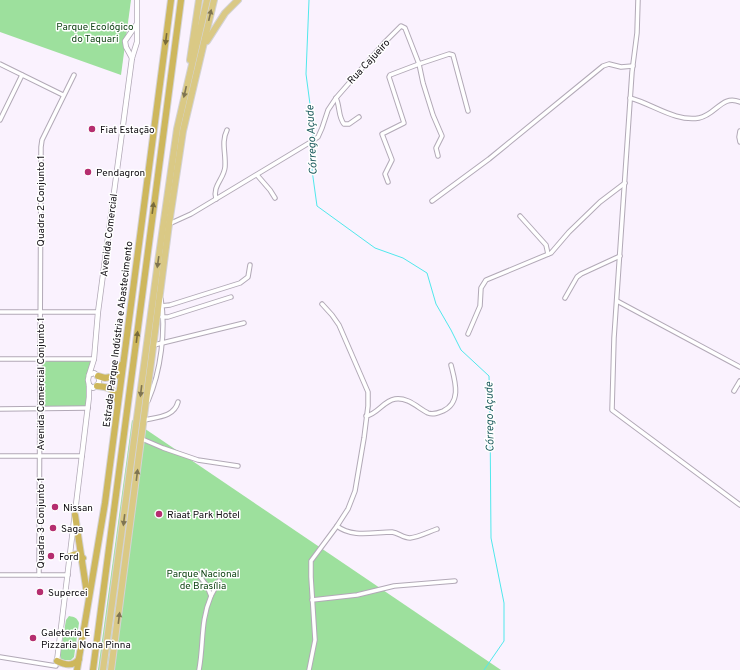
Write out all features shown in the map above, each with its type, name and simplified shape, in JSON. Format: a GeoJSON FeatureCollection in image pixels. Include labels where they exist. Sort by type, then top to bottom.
{"type":"FeatureCollection","features":[{"type":"Feature","properties":{"kind":"highway","name":"Estrada Parque Indústria e Abastecimento"},"geometry":{"type":"LineString","coordinates":[[77,670],[106,503],[171,0]]}},
{"type":"Feature","properties":{"kind":"highway","name":"Estrada Parque Indústria e Abastecimento"},"geometry":{"type":"LineString","coordinates":[[93,670],[181,0]]}},
{"type":"Feature","properties":{"kind":"highway"},"geometry":{"type":"LineString","coordinates":[[97,375],[106,378],[116,376],[125,356]]}},
{"type":"Feature","properties":{"kind":"highway"},"geometry":{"type":"LineString","coordinates":[[96,386],[112,389],[116,395],[118,405]]}},
{"type":"Feature","properties":{"kind":"highway"},"geometry":{"type":"LineString","coordinates":[[75,515],[88,600]]}},
{"type":"Feature","properties":{"kind":"highway"},"geometry":{"type":"LineString","coordinates":[[101,526],[107,524],[112,529]]}},
{"type":"Feature","properties":{"kind":"highway"},"geometry":{"type":"LineString","coordinates":[[70,556],[78,554],[82,558]]}},
{"type":"Feature","properties":{"kind":"highway"},"geometry":{"type":"LineString","coordinates":[[56,665],[72,665],[79,659]]}},
{"type":"Feature","properties":{"kind":"main road"},"geometry":{"type":"LineString","coordinates":[[189,75],[190,53],[199,0]]}},
{"type":"Feature","properties":{"kind":"main road"},"geometry":{"type":"LineString","coordinates":[[104,670],[160,246],[177,129],[207,0]]}},
{"type":"Feature","properties":{"kind":"main road"},"geometry":{"type":"LineString","coordinates":[[111,670],[154,345],[160,316],[160,292],[183,131],[214,0]]}},
{"type":"Feature","properties":{"kind":"main road"},"geometry":{"type":"LineString","coordinates":[[203,47],[214,27],[225,12],[238,0]]}},
{"type":"Feature","properties":{"kind":"street","name":"Avenida Comercial"},"geometry":{"type":"LineString","coordinates":[[90,375],[93,362],[98,312],[132,58],[137,42],[137,0]]}},
{"type":"Feature","properties":{"kind":"street"},"geometry":{"type":"LineString","coordinates":[[638,0],[637,33],[630,98],[617,301],[612,410],[740,506]]}},
{"type":"Feature","properties":{"kind":"street"},"geometry":{"type":"LineString","coordinates":[[132,58],[125,43],[127,37],[137,23]]}},
{"type":"Feature","properties":{"kind":"street","name":"Rua Cajueiro"},"geometry":{"type":"LineString","coordinates":[[257,175],[318,137],[328,110],[336,98],[384,43],[402,26],[405,28],[419,64]]}},
{"type":"Feature","properties":{"kind":"street"},"geometry":{"type":"LineString","coordinates":[[127,37],[133,36],[137,38]]}},
{"type":"Feature","properties":{"kind":"street"},"geometry":{"type":"LineString","coordinates":[[388,182],[384,174],[392,160],[382,134],[404,123],[389,76],[419,64],[451,54],[468,111]]}},
{"type":"Feature","properties":{"kind":"street"},"geometry":{"type":"LineString","coordinates":[[0,64],[63,96]]}},
{"type":"Feature","properties":{"kind":"street"},"geometry":{"type":"LineString","coordinates":[[419,64],[433,115],[442,136],[436,148],[438,156]]}},
{"type":"Feature","properties":{"kind":"street"},"geometry":{"type":"LineString","coordinates":[[432,202],[490,159],[603,66],[610,64],[620,67],[633,66]]}},
{"type":"Feature","properties":{"kind":"street"},"geometry":{"type":"LineString","coordinates":[[0,120],[22,75]]}},
{"type":"Feature","properties":{"kind":"street","name":"Quadra 2 Conjunto 1"},"geometry":{"type":"LineString","coordinates":[[40,312],[42,140],[74,75]]}},
{"type":"Feature","properties":{"kind":"street"},"geometry":{"type":"LineString","coordinates":[[336,98],[341,120],[344,124],[349,124],[359,117]]}},
{"type":"Feature","properties":{"kind":"street"},"geometry":{"type":"LineString","coordinates":[[630,98],[674,115],[690,119],[708,116],[718,106],[730,100],[734,99],[740,102]]}},
{"type":"Feature","properties":{"kind":"street"},"geometry":{"type":"LineString","coordinates":[[216,199],[214,194],[216,186],[225,168],[223,139],[227,130]]}},
{"type":"Feature","properties":{"kind":"street"},"geometry":{"type":"LineString","coordinates":[[740,131],[740,142]]}},
{"type":"Feature","properties":{"kind":"street"},"geometry":{"type":"LineString","coordinates":[[169,224],[182,219],[257,175],[275,198]]}},
{"type":"Feature","properties":{"kind":"street"},"geometry":{"type":"LineString","coordinates":[[468,334],[480,306],[481,288],[486,280],[555,250],[569,232],[600,202],[625,183]]}},
{"type":"Feature","properties":{"kind":"street"},"geometry":{"type":"LineString","coordinates":[[520,216],[546,245],[548,254]]}},
{"type":"Feature","properties":{"kind":"street"},"geometry":{"type":"LineString","coordinates":[[565,298],[581,274],[620,256]]}},
{"type":"Feature","properties":{"kind":"street"},"geometry":{"type":"LineString","coordinates":[[160,306],[170,305],[240,283],[248,277],[250,265]]}},
{"type":"Feature","properties":{"kind":"street"},"geometry":{"type":"LineString","coordinates":[[146,405],[154,386],[162,344],[160,316],[168,318],[231,297]]}},
{"type":"Feature","properties":{"kind":"street"},"geometry":{"type":"LineString","coordinates":[[617,301],[740,367]]}},
{"type":"Feature","properties":{"kind":"street"},"geometry":{"type":"LineString","coordinates":[[309,670],[315,640],[310,565],[311,560],[348,509],[355,491],[368,397],[366,386],[339,325],[322,304]]}},
{"type":"Feature","properties":{"kind":"street"},"geometry":{"type":"LineString","coordinates":[[0,312],[98,312]]}},
{"type":"Feature","properties":{"kind":"street","name":"Avenida Comercial Conjunto 1"},"geometry":{"type":"LineString","coordinates":[[40,312],[40,456]]}},
{"type":"Feature","properties":{"kind":"street"},"geometry":{"type":"LineString","coordinates":[[154,345],[244,323]]}},
{"type":"Feature","properties":{"kind":"street"},"geometry":{"type":"LineString","coordinates":[[0,359],[40,359],[93,362]]}},
{"type":"Feature","properties":{"kind":"street","name":"Avenida Comercial"},"geometry":{"type":"LineString","coordinates":[[93,362],[97,375]]}},
{"type":"Feature","properties":{"kind":"street"},"geometry":{"type":"LineString","coordinates":[[366,416],[375,413],[387,402],[395,399],[407,401],[427,412],[434,414],[445,410],[453,403],[456,393],[451,364]]}},
{"type":"Feature","properties":{"kind":"street"},"geometry":{"type":"LineString","coordinates":[[0,657],[56,665],[90,397],[88,380],[91,374],[97,375],[99,383],[90,397]]}},
{"type":"Feature","properties":{"kind":"street"},"geometry":{"type":"LineString","coordinates":[[734,391],[740,381]]}},
{"type":"Feature","properties":{"kind":"street"},"geometry":{"type":"LineString","coordinates":[[89,385],[93,388],[96,386]]}},
{"type":"Feature","properties":{"kind":"street"},"geometry":{"type":"LineString","coordinates":[[144,420],[170,414],[174,411],[178,402]]}},
{"type":"Feature","properties":{"kind":"street"},"geometry":{"type":"LineString","coordinates":[[0,409],[88,408]]}},
{"type":"Feature","properties":{"kind":"street"},"geometry":{"type":"LineString","coordinates":[[142,439],[198,460],[238,466]]}},
{"type":"Feature","properties":{"kind":"street"},"geometry":{"type":"LineString","coordinates":[[0,456],[82,456]]}},
{"type":"Feature","properties":{"kind":"street","name":"Quadra 3 Conjunto 1"},"geometry":{"type":"LineString","coordinates":[[0,575],[39,575],[40,456]]}},
{"type":"Feature","properties":{"kind":"street"},"geometry":{"type":"LineString","coordinates":[[337,526],[346,532],[371,534],[393,532],[408,538],[420,536],[437,529]]}},
{"type":"Feature","properties":{"kind":"street"},"geometry":{"type":"LineString","coordinates":[[198,574],[207,586],[211,596]]}},
{"type":"Feature","properties":{"kind":"street"},"geometry":{"type":"LineString","coordinates":[[39,575],[68,575]]}},
{"type":"Feature","properties":{"kind":"street"},"geometry":{"type":"LineString","coordinates":[[199,670],[204,619],[211,596],[219,581]]}},
{"type":"Feature","properties":{"kind":"street"},"geometry":{"type":"LineString","coordinates":[[312,600],[357,595],[394,586],[455,581]]}},
{"type":"Feature","properties":{"kind":"green space","name":"Parque Ecológico do Taquari"},"geometry":{"type":"Polygon","coordinates":[[[0,0],[131,0],[121,75],[0,32],[0,0]]]}},
{"type":"Feature","properties":{"kind":"green space"},"geometry":{"type":"Polygon","coordinates":[[[43,361],[91,361],[87,406],[43,406],[43,361]]]}},
{"type":"Feature","properties":{"kind":"green space","name":"Parque Nacional de Brasília"},"geometry":{"type":"Polygon","coordinates":[[[132,420],[501,670],[98,670],[132,420]]]}},
{"type":"Feature","properties":{"kind":"green space"},"geometry":{"type":"Polygon","coordinates":[[[69,616],[76,618],[79,623],[74,657],[71,660],[64,660],[61,659],[60,655],[66,620],[69,616]]]}},
{"type":"Feature","properties":{"kind":"waterway","name":"Córrego Açude"},"geometry":{"type":"LineString","coordinates":[[309,0],[306,74],[313,127],[313,139]]}},
{"type":"Feature","properties":{"kind":"waterway","name":"Córrego Açude"},"geometry":{"type":"LineString","coordinates":[[313,143],[312,170],[317,206],[375,248],[403,258],[427,273],[436,304],[461,350],[489,376],[491,538],[504,603],[504,641],[484,670]]}},
{"type":"Feature","properties":{"kind":"place","name":"Fiat Estação"},"geometry":{"type":"Point","coordinates":[92,129]}},
{"type":"Feature","properties":{"kind":"place","name":"Pendagron"},"geometry":{"type":"Point","coordinates":[88,172]}},
{"type":"Feature","properties":{"kind":"place","name":"Nissan"},"geometry":{"type":"Point","coordinates":[55,507]}},
{"type":"Feature","properties":{"kind":"place","name":"Riaat Park Hotel"},"geometry":{"type":"Point","coordinates":[159,514]}},
{"type":"Feature","properties":{"kind":"place","name":"Saga"},"geometry":{"type":"Point","coordinates":[53,528]}},
{"type":"Feature","properties":{"kind":"place","name":"Ford"},"geometry":{"type":"Point","coordinates":[51,556]}},
{"type":"Feature","properties":{"kind":"place","name":"Supercei"},"geometry":{"type":"Point","coordinates":[40,592]}},
{"type":"Feature","properties":{"kind":"place","name":"Galeteria E Pizzaria Nona Pinna"},"geometry":{"type":"Point","coordinates":[33,638]}}]}
